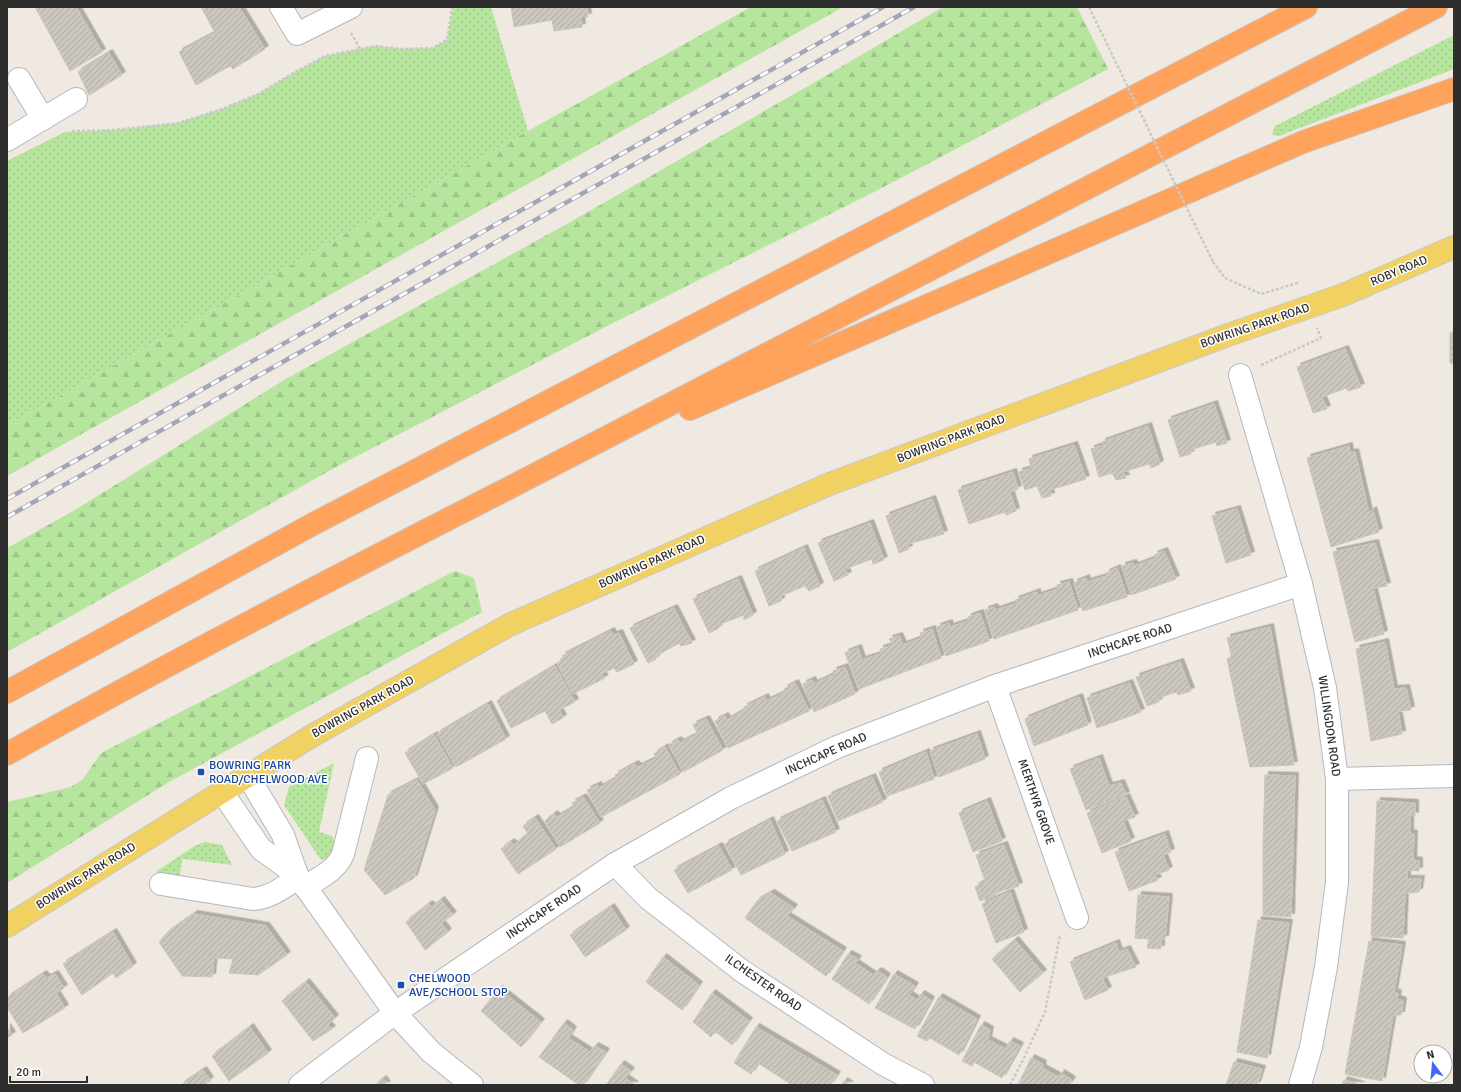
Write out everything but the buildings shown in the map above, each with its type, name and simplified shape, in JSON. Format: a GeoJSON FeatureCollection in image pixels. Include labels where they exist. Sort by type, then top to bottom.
{"type":"FeatureCollection","features":[{"type":"Feature","properties":{"kind":"highway"},"geometry":{"type":"LineString","coordinates":[[7,692],[315,523],[1306,7]]}},
{"type":"Feature","properties":{"kind":"highway"},"geometry":{"type":"LineString","coordinates":[[7,754],[80,713],[328,581],[1436,7]]}},
{"type":"Feature","properties":{"kind":"highway"},"geometry":{"type":"LineString","coordinates":[[505,490],[1303,142],[1454,89]]}},
{"type":"Feature","properties":{"kind":"main road","name":"ROBY ROAD"},"geometry":{"type":"LineString","coordinates":[[1343,294],[1454,246]]}},
{"type":"Feature","properties":{"kind":"main road","name":"BOWRING PARK ROAD"},"geometry":{"type":"LineString","coordinates":[[7,926],[310,737],[509,625],[827,485],[1228,335],[1343,294]]}},
{"type":"Feature","properties":{"kind":"street"},"geometry":{"type":"LineString","coordinates":[[281,7],[297,34],[351,7]]}},
{"type":"Feature","properties":{"kind":"street"},"geometry":{"type":"LineString","coordinates":[[19,78],[43,118]]}},
{"type":"Feature","properties":{"kind":"street"},"geometry":{"type":"LineString","coordinates":[[7,140],[76,99]]}},
{"type":"Feature","properties":{"kind":"street","name":"WILLINGDON ROAD"},"geometry":{"type":"LineString","coordinates":[[1240,375],[1301,584],[1326,688],[1337,778],[1337,882],[1326,967],[1311,1047],[1300,1085]]}},
{"type":"Feature","properties":{"kind":"street","name":"INCHCAPE ROAD"},"geometry":{"type":"LineString","coordinates":[[300,1085],[395,1013],[615,864],[732,798],[837,747],[995,686],[1301,584]]}},
{"type":"Feature","properties":{"kind":"street","name":"MERTHYR GROVE"},"geometry":{"type":"LineString","coordinates":[[995,686],[1077,918]]}},
{"type":"Feature","properties":{"kind":"street"},"geometry":{"type":"LineString","coordinates":[[161,884],[260,898],[269,896],[300,880],[326,874],[340,861],[344,854],[366,758]]}},
{"type":"Feature","properties":{"kind":"street"},"geometry":{"type":"LineString","coordinates":[[248,776],[283,835],[300,880],[395,1013],[431,1052],[472,1085]]}},
{"type":"Feature","properties":{"kind":"street"},"geometry":{"type":"LineString","coordinates":[[1337,778],[1454,776]]}},
{"type":"Feature","properties":{"kind":"street"},"geometry":{"type":"LineString","coordinates":[[222,792],[261,849],[300,880]]}},
{"type":"Feature","properties":{"kind":"street","name":"ILCHESTER ROAD"},"geometry":{"type":"LineString","coordinates":[[615,864],[648,898],[742,970],[883,1064],[923,1085]]}},
{"type":"Feature","properties":{"kind":"path"},"geometry":{"type":"LineString","coordinates":[[66,131],[114,130],[178,122],[222,110],[258,94],[325,56],[376,46],[400,49],[433,48],[447,40],[452,7]]}},
{"type":"Feature","properties":{"kind":"path"},"geometry":{"type":"LineString","coordinates":[[1090,7],[1213,262]]}},
{"type":"Feature","properties":{"kind":"path"},"geometry":{"type":"LineString","coordinates":[[1010,1085],[1045,1012],[1060,935],[1077,918]]}},
{"type":"Feature","properties":{"kind":"green space"},"geometry":{"type":"Polygon","coordinates":[[[453,7],[491,7],[528,131],[7,426],[7,161],[65,132],[114,130],[178,123],[222,109],[258,94],[325,56],[376,46],[401,49],[433,48],[447,40],[453,7]]]}},
{"type":"Feature","properties":{"kind":"green space"},"geometry":{"type":"Polygon","coordinates":[[[751,7],[843,7],[7,476],[7,426],[528,131],[751,7]]]}},
{"type":"Feature","properties":{"kind":"green space"},"geometry":{"type":"Polygon","coordinates":[[[943,7],[1077,7],[1108,69],[876,191],[613,323],[336,467],[7,652],[7,548],[75,510],[284,380],[565,225],[943,7]]]}},
{"type":"Feature","properties":{"kind":"green space"},"geometry":{"type":"Polygon","coordinates":[[[1454,35],[1454,69],[1279,136],[1272,135],[1275,126],[1454,35]]]}},
{"type":"Feature","properties":{"kind":"green space"},"geometry":{"type":"Polygon","coordinates":[[[455,571],[474,578],[482,612],[169,782],[7,883],[7,802],[71,787],[83,779],[101,753],[455,571]]]}},
{"type":"Feature","properties":{"kind":"green space"},"geometry":{"type":"Polygon","coordinates":[[[334,763],[319,832],[332,836],[336,845],[329,856],[321,860],[284,805],[289,787],[334,763]]]}},
{"type":"Feature","properties":{"kind":"green space"},"geometry":{"type":"Polygon","coordinates":[[[205,842],[222,845],[232,865],[184,859],[182,860],[180,875],[157,873],[157,871],[196,845],[205,842]]]}},
{"type":"Feature","properties":{"kind":"railway"},"geometry":{"type":"LineString","coordinates":[[7,499],[883,7]]}},
{"type":"Feature","properties":{"kind":"railway"},"geometry":{"type":"LineString","coordinates":[[7,517],[914,7]]}},
{"type":"Feature","properties":{"kind":"place","name":"BOWRING PARK ROAD/CHELWOOD AVE"},"geometry":{"type":"Point","coordinates":[201,772]}},
{"type":"Feature","properties":{"kind":"place","name":"CHELWOOD AVE/SCHOOL STOP"},"geometry":{"type":"Point","coordinates":[401,985]}}]}
